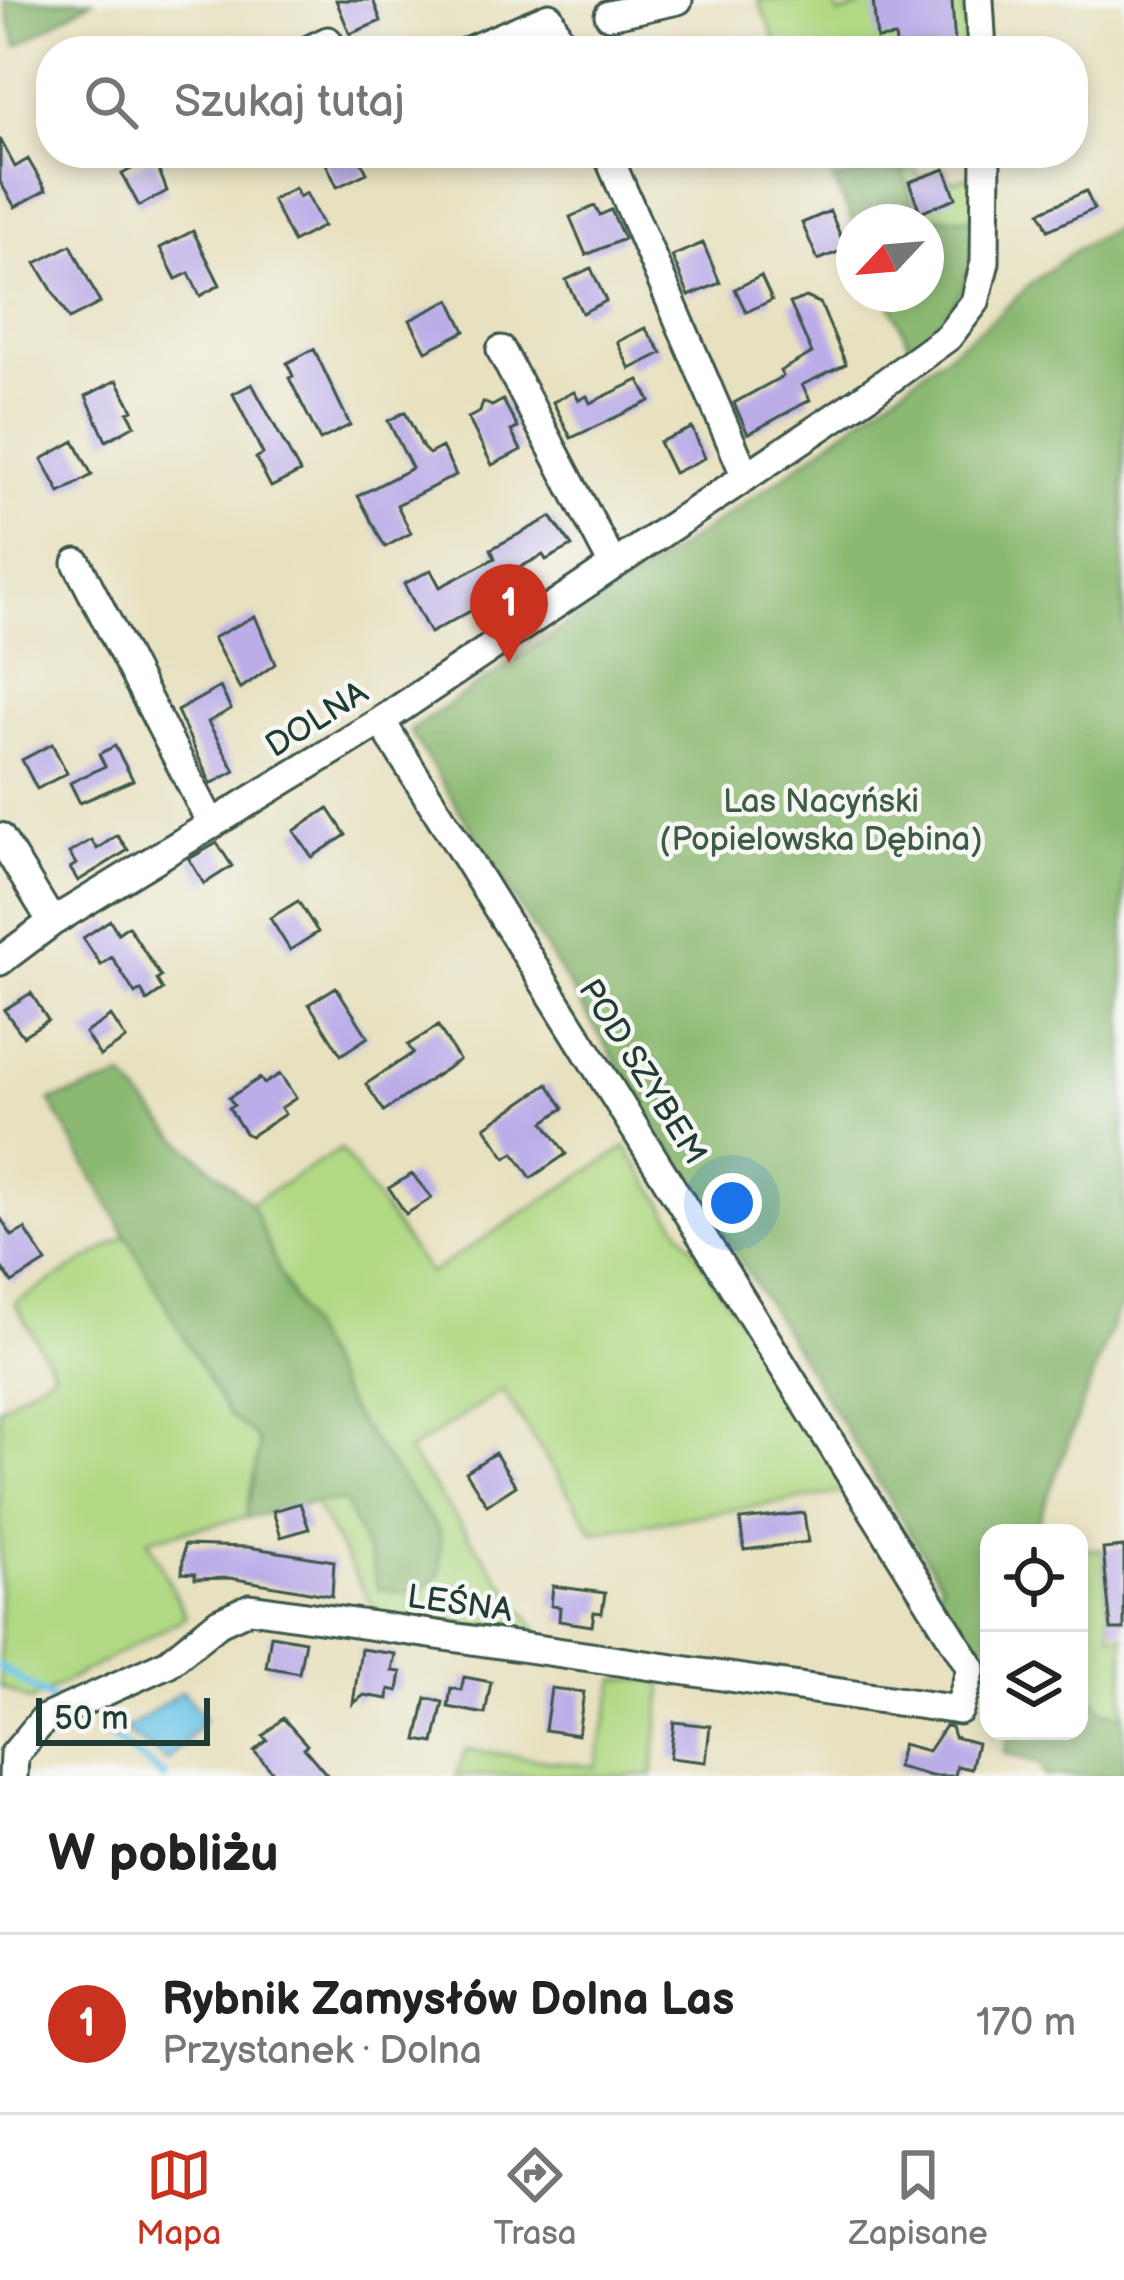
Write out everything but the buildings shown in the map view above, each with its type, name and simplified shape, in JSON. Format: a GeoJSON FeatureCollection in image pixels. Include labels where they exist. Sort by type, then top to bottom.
{"type":"FeatureCollection","features":[{"type":"Feature","properties":{"kind":"street"},"geometry":{"type":"LineString","coordinates":[[609,15],[678,0]]}},
{"type":"Feature","properties":{"kind":"street"},"geometry":{"type":"LineString","coordinates":[[979,0],[981,36]]}},
{"type":"Feature","properties":{"kind":"street"},"geometry":{"type":"LineString","coordinates":[[503,36],[549,16],[558,36]]}},
{"type":"Feature","properties":{"kind":"street"},"geometry":{"type":"LineString","coordinates":[[614,168],[746,477]]}},
{"type":"Feature","properties":{"kind":"street","name":"DOLNA"},"geometry":{"type":"LineString","coordinates":[[0,961],[52,922],[381,722],[948,337],[975,302],[985,262],[986,168]]}},
{"type":"Feature","properties":{"kind":"street"},"geometry":{"type":"LineString","coordinates":[[501,350],[613,565]]}},
{"type":"Feature","properties":{"kind":"street"},"geometry":{"type":"LineString","coordinates":[[77,563],[212,825]]}},
{"type":"Feature","properties":{"kind":"street","name":"POD SZYBEM"},"geometry":{"type":"LineString","coordinates":[[381,722],[971,1668],[959,1710]]}},
{"type":"Feature","properties":{"kind":"street"},"geometry":{"type":"LineString","coordinates":[[0,837],[52,922]]}},
{"type":"Feature","properties":{"kind":"street","name":"LEŚNA"},"geometry":{"type":"LineString","coordinates":[[13,1776],[14,1755],[44,1720],[168,1663],[219,1622],[250,1608],[959,1710]]}},
{"type":"Feature","properties":{"kind":"green space"},"geometry":{"type":"Polygon","coordinates":[[[4,0],[92,0],[17,46],[4,0]]]}},
{"type":"Feature","properties":{"kind":"green space"},"geometry":{"type":"Polygon","coordinates":[[[758,0],[834,0],[839,15],[870,3],[963,0],[965,36],[774,36],[758,0]]]}},
{"type":"Feature","properties":{"kind":"green space"},"geometry":{"type":"Polygon","coordinates":[[[828,168],[889,168],[886,171],[834,181],[828,168]]]}},
{"type":"Feature","properties":{"kind":"green space"},"geometry":{"type":"Polygon","coordinates":[[[915,168],[920,178],[945,169],[951,182],[974,175],[979,219],[944,218],[944,204],[912,204],[903,172],[915,168]]]}},
{"type":"Feature","properties":{"kind":"green space"},"geometry":{"type":"Polygon","coordinates":[[[874,171],[903,172],[912,204],[845,204],[834,181],[874,171]]]}},
{"type":"Feature","properties":{"kind":"green space"},"geometry":{"type":"Polygon","coordinates":[[[944,218],[979,219],[960,292],[941,320],[911,347],[894,312],[944,312],[944,218]]]}},
{"type":"Feature","properties":{"kind":"green space","name":"Las Nacyński (Popielowska Dębina)"},"geometry":{"type":"Polygon","coordinates":[[[1124,222],[1124,1306],[1116,1314],[1037,1524],[980,1524],[980,1657],[936,1590],[942,1584],[410,731],[779,480],[996,317],[1074,251],[1124,222]]]}},
{"type":"Feature","properties":{"kind":"green space"},"geometry":{"type":"Polygon","coordinates":[[[124,1078],[172,1133],[251,1203],[280,1274],[349,1409],[440,1532],[440,1574],[416,1595],[377,1588],[372,1563],[344,1501],[315,1502],[246,1518],[259,1447],[255,1436],[228,1415],[50,1101],[124,1078]]]}},
{"type":"Feature","properties":{"kind":"green space"},"geometry":{"type":"Polygon","coordinates":[[[626,1147],[852,1491],[594,1532],[502,1390],[408,1452],[541,1635],[380,1620],[314,1502],[148,1539],[186,1617],[30,1701],[0,1686],[0,1407],[54,1371],[15,1303],[128,1235],[251,1203],[341,1149],[429,1274],[626,1147]]]}},
{"type":"Feature","properties":{"kind":"green space"},"geometry":{"type":"Polygon","coordinates":[[[1103,1549],[1111,1635],[1124,1635],[1124,1715],[1102,1711],[1088,1688],[1088,1550],[1103,1549]]]}},
{"type":"Feature","properties":{"kind":"green space"},"geometry":{"type":"Polygon","coordinates":[[[616,1679],[664,1681],[652,1776],[456,1776],[466,1749],[595,1767],[616,1679]]]}},
{"type":"Feature","properties":{"kind":"green space"},"geometry":{"type":"Polygon","coordinates":[[[1088,1688],[1102,1711],[1124,1715],[1124,1776],[1045,1776],[1041,1764],[1004,1753],[1008,1740],[1088,1740],[1088,1688]]]}},
{"type":"Feature","properties":{"kind":"water"},"geometry":{"type":"Polygon","coordinates":[[[182,1691],[205,1719],[168,1761],[124,1731],[182,1691]]]}},
{"type":"Feature","properties":{"kind":"waterway"},"geometry":{"type":"LineString","coordinates":[[0,1667],[58,1703]]}},
{"type":"Feature","properties":{"kind":"waterway"},"geometry":{"type":"LineString","coordinates":[[98,1727],[164,1776]]}},
{"type":"Feature","properties":{"kind":"place","name":"Rybnik Zamysłów Dolna Las"},"geometry":{"type":"Point","coordinates":[509,663]}}]}
